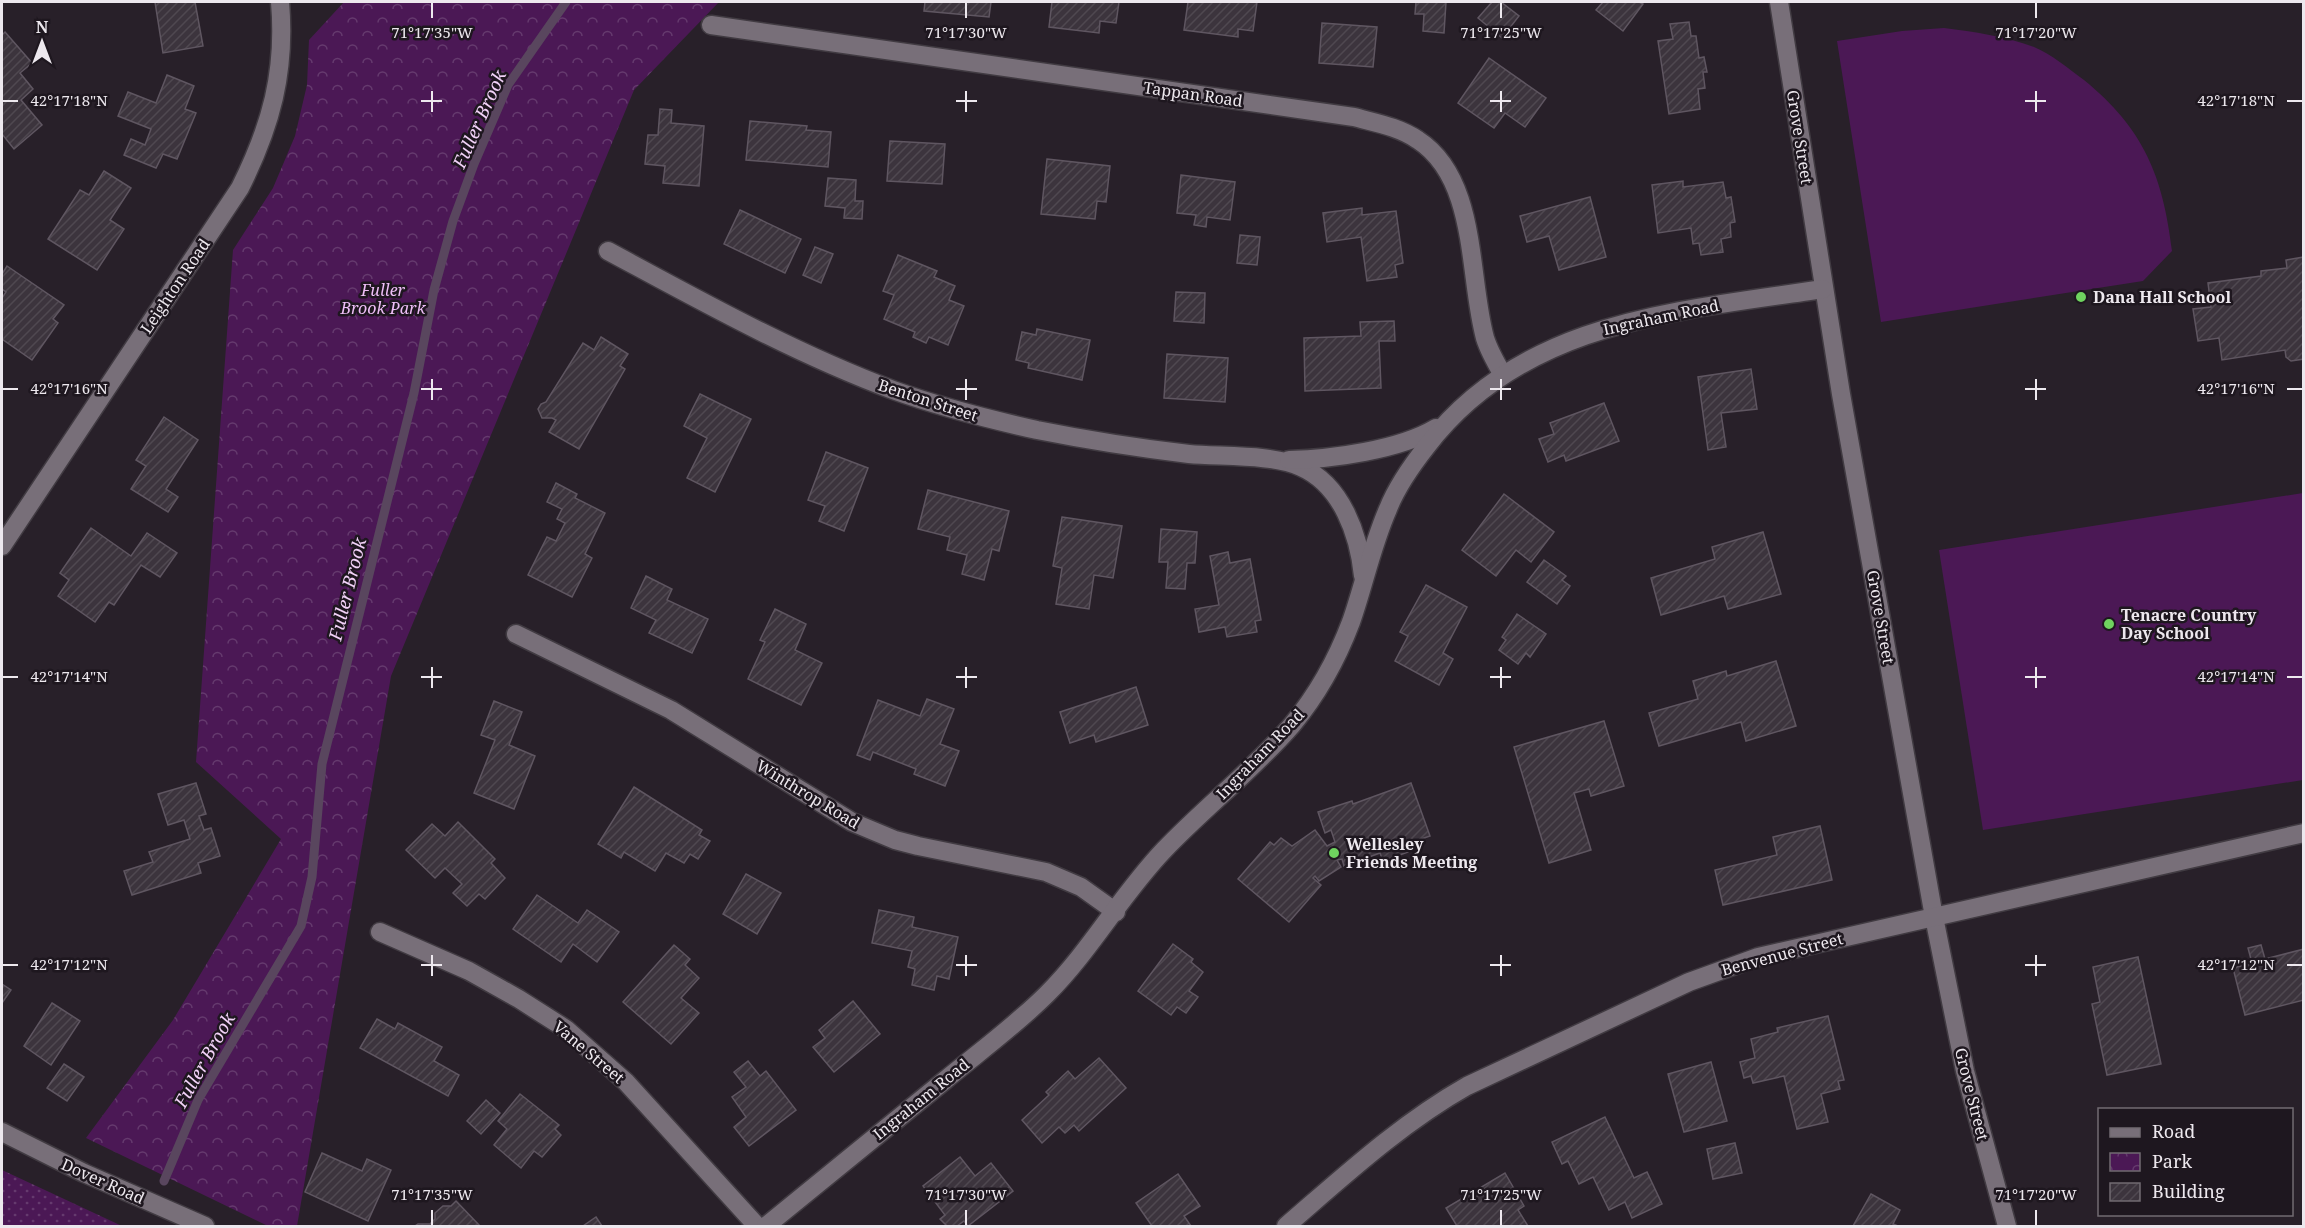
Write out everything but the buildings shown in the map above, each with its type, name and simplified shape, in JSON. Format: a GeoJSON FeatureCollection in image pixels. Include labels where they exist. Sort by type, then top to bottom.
{"type":"FeatureCollection","features":[{"type":"Feature","properties":{"kind":"street","name":"Leighton Road"},"geometry":{"type":"LineString","coordinates":[[2,546],[240,189],[268,124],[273,104],[280,60],[280,2]]}},
{"type":"Feature","properties":{"kind":"street","name":"Grove Street"},"geometry":{"type":"LineString","coordinates":[[1779,2],[1823,289],[1934,917],[1965,1071],[2007,1227]]}},
{"type":"Feature","properties":{"kind":"street","name":"Tappan Road"},"geometry":{"type":"LineString","coordinates":[[711,25],[1342,115],[1398,129],[1418,140],[1434,153],[1447,169],[1456,188],[1466,229],[1485,337],[1503,375]]}},
{"type":"Feature","properties":{"kind":"street","name":"Benton Street"},"geometry":{"type":"LineString","coordinates":[[608,251],[787,345],[858,376],[929,403],[991,420],[1103,443],[1189,454],[1275,461],[1301,467],[1321,480],[1345,511],[1359,545],[1363,583]]}},
{"type":"Feature","properties":{"kind":"street","name":"Ingraham Road"},"geometry":{"type":"LineString","coordinates":[[766,1227],[1022,1017],[1062,979],[1095,940],[1164,849],[1281,736],[1303,711],[1341,644],[1381,526],[1398,487],[1422,451],[1452,416],[1503,375],[1562,342],[1660,314],[1823,289]]}},
{"type":"Feature","properties":{"kind":"street","name":"Benton Street"},"geometry":{"type":"LineString","coordinates":[[1275,461],[1329,457],[1397,444],[1436,429],[1452,416]]}},
{"type":"Feature","properties":{"kind":"street","name":"Winthrop Road"},"geometry":{"type":"LineString","coordinates":[[516,634],[671,710],[852,822],[895,840],[918,846],[1046,872],[1081,887],[1116,912]]}},
{"type":"Feature","properties":{"kind":"street","name":"Benvenue Street"},"geometry":{"type":"LineString","coordinates":[[1286,1227],[1413,1119],[1467,1086],[1689,982],[1736,963],[2304,833]]}},
{"type":"Feature","properties":{"kind":"street","name":"Vane Street"},"geometry":{"type":"LineString","coordinates":[[380,932],[469,971],[566,1029],[626,1082],[757,1227]]}},
{"type":"Feature","properties":{"kind":"street","name":"Dover Road"},"geometry":{"type":"LineString","coordinates":[[2,1132],[84,1173],[205,1227]]}},
{"type":"Feature","properties":{"kind":"green space","name":"Fuller Brook Park"},"geometry":{"type":"Polygon","coordinates":[[[344,2],[719,2],[634,90],[391,676],[297,1226],[268,1226],[86,1138],[173,1020],[281,839],[196,762],[233,250],[273,188],[295,136],[307,85],[309,40],[344,2]]]}},
{"type":"Feature","properties":{"kind":"green space"},"geometry":{"type":"Polygon","coordinates":[[[1944,28],[2001,37],[2040,50],[2084,80],[2122,117],[2136,136],[2156,177],[2163,200],[2172,251],[2143,281],[1881,322],[1837,41],[1902,31],[1944,28]]]}},
{"type":"Feature","properties":{"kind":"green space"},"geometry":{"type":"Polygon","coordinates":[[[2303,493],[2303,780],[1983,830],[1939,550],[2303,493]]]}},
{"type":"Feature","properties":{"kind":"green space"},"geometry":{"type":"Polygon","coordinates":[[[2,1170],[122,1226],[2,1226],[2,1170]]]}},
{"type":"Feature","properties":{"kind":"waterway","name":"Fuller Brook"},"geometry":{"type":"LineString","coordinates":[[164,1181],[198,1100],[301,926],[312,877],[322,764],[414,393],[434,290],[453,221],[474,164],[508,85],[566,2]]}},
{"type":"Feature","properties":{"kind":"place","name":"Dana Hall School"},"geometry":{"type":"Point","coordinates":[2081,297]}},
{"type":"Feature","properties":{"kind":"place","name":"Tenacre Country Day School"},"geometry":{"type":"Point","coordinates":[2109,624]}},
{"type":"Feature","properties":{"kind":"place","name":"Wellesley Friends Meeting"},"geometry":{"type":"Point","coordinates":[1334,853]}}]}
